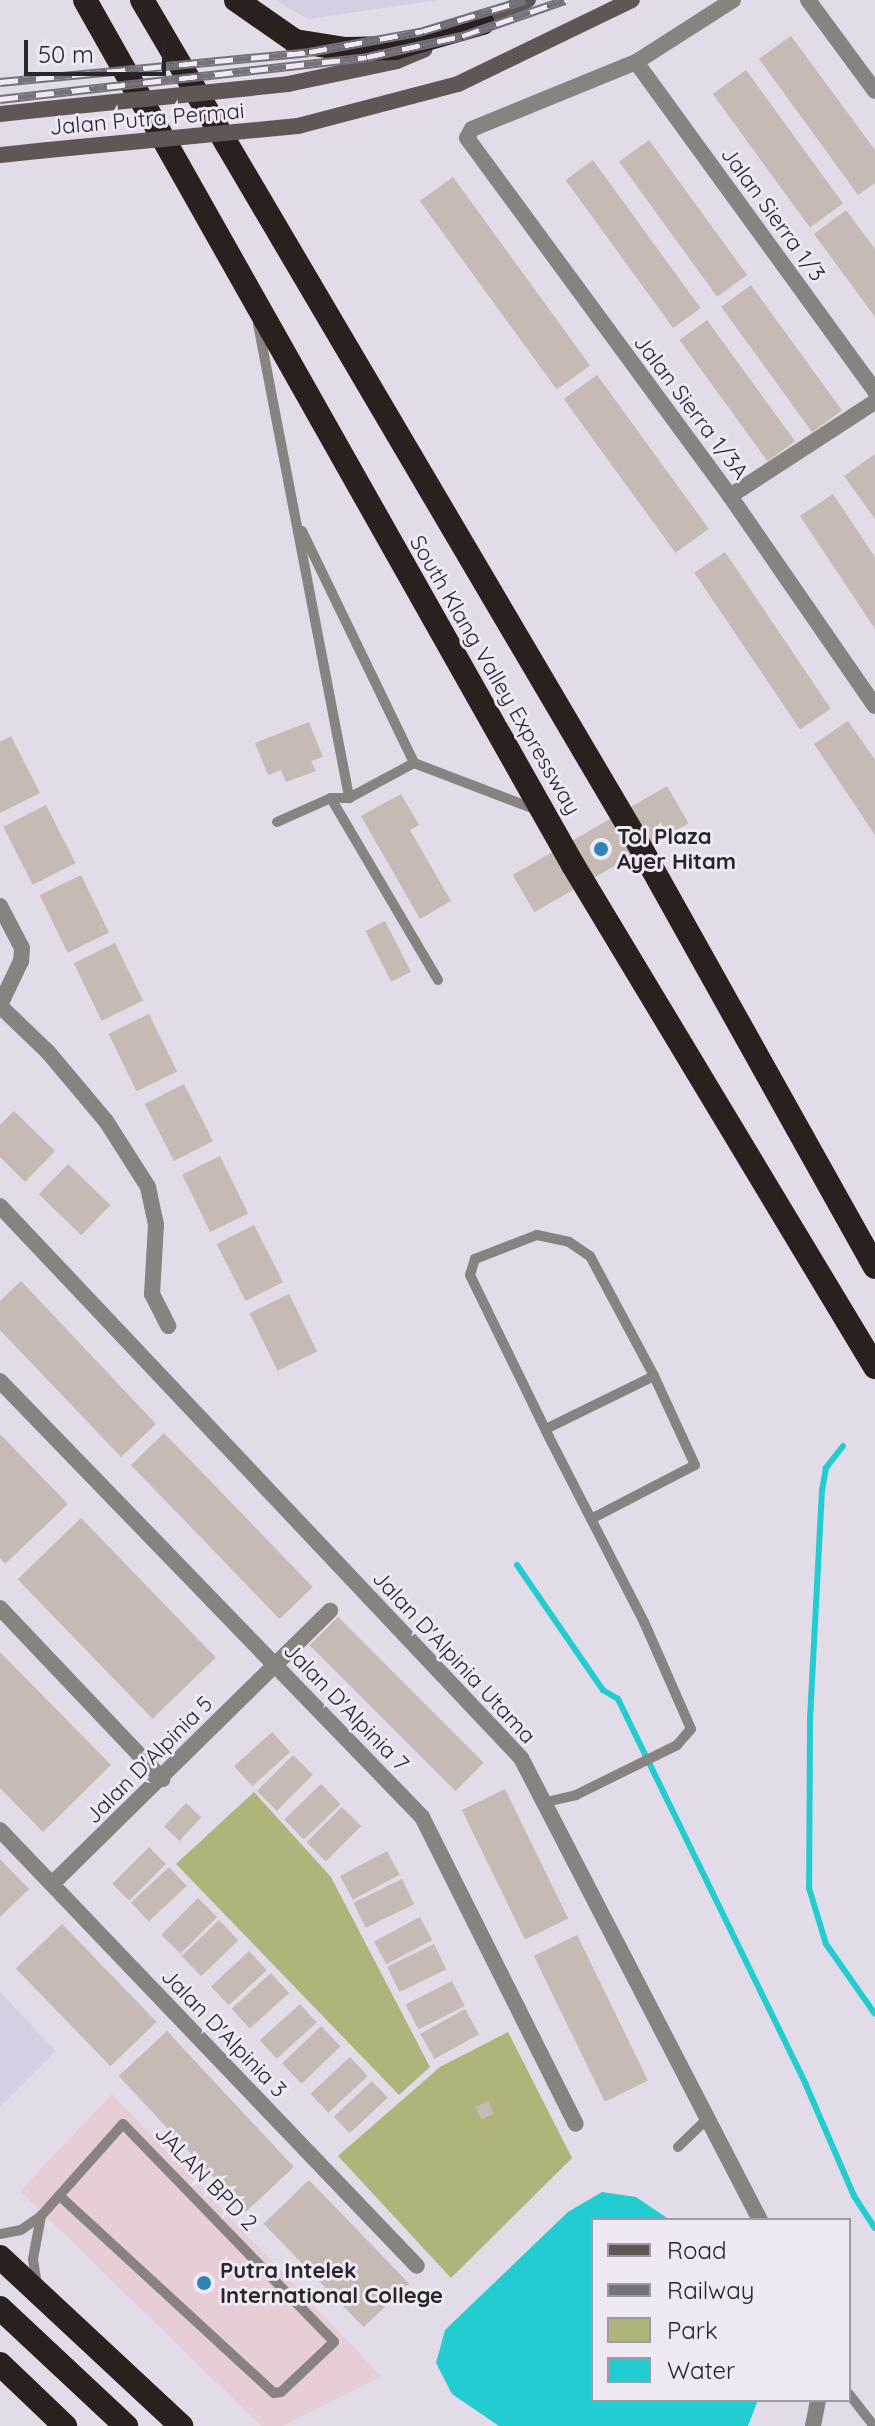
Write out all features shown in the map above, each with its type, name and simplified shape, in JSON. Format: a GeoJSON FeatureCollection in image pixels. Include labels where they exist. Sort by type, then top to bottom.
{"type":"FeatureCollection","features":[{"type":"Feature","properties":{"kind":"highway","name":"South Klang Valley Expressway"},"geometry":{"type":"LineString","coordinates":[[85,0],[254,305],[543,812],[875,1367]]}},
{"type":"Feature","properties":{"kind":"highway","name":"South Klang Valley Expressway"},"geometry":{"type":"LineString","coordinates":[[142,0],[633,834],[875,1267]]}},
{"type":"Feature","properties":{"kind":"highway"},"geometry":{"type":"LineString","coordinates":[[236,0],[295,41],[345,49],[395,48],[483,23]]}},
{"type":"Feature","properties":{"kind":"highway"},"geometry":{"type":"LineString","coordinates":[[0,2257],[181,2426]]}},
{"type":"Feature","properties":{"kind":"highway"},"geometry":{"type":"LineString","coordinates":[[0,2308],[126,2426]]}},
{"type":"Feature","properties":{"kind":"highway"},"geometry":{"type":"LineString","coordinates":[[0,2364],[65,2426]]}},
{"type":"Feature","properties":{"kind":"main road","name":"Jalan Putra Permai"},"geometry":{"type":"LineString","coordinates":[[0,114],[288,84],[397,61],[528,0]]}},
{"type":"Feature","properties":{"kind":"main road","name":"Jalan Putra Permai"},"geometry":{"type":"LineString","coordinates":[[0,155],[298,126],[387,107],[458,84],[632,0]]}},
{"type":"Feature","properties":{"kind":"street"},"geometry":{"type":"LineString","coordinates":[[636,62],[733,0]]}},
{"type":"Feature","properties":{"kind":"street"},"geometry":{"type":"LineString","coordinates":[[808,0],[875,91]]}},
{"type":"Feature","properties":{"kind":"street","name":"Jalan Sierra 1/3A"},"geometry":{"type":"LineString","coordinates":[[636,62],[472,129],[467,138],[730,496],[875,706]]}},
{"type":"Feature","properties":{"kind":"street","name":"Jalan Sierra 1/3"},"geometry":{"type":"LineString","coordinates":[[636,62],[875,391]]}},
{"type":"Feature","properties":{"kind":"street"},"geometry":{"type":"LineString","coordinates":[[730,496],[875,402]]}},
{"type":"Feature","properties":{"kind":"street"},"geometry":{"type":"LineString","coordinates":[[0,906],[22,948],[21,961],[0,1006],[48,1052],[106,1121],[148,1187],[156,1225],[152,1294],[168,1326]]}},
{"type":"Feature","properties":{"kind":"street","name":"Jalan D'Alpinia Utama"},"geometry":{"type":"LineString","coordinates":[[0,1206],[521,1758],[759,2218]]}},
{"type":"Feature","properties":{"kind":"street","name":"Jalan D'Alpinia 7"},"geometry":{"type":"LineString","coordinates":[[0,1381],[422,1817],[576,2124]]}},
{"type":"Feature","properties":{"kind":"street"},"geometry":{"type":"LineString","coordinates":[[0,1608],[162,1779]]}},
{"type":"Feature","properties":{"kind":"street","name":"Jalan D'Alpinia 5"},"geometry":{"type":"LineString","coordinates":[[52,1884],[330,1611]]}},
{"type":"Feature","properties":{"kind":"street","name":"Jalan D'Alpinia 3"},"geometry":{"type":"LineString","coordinates":[[0,1830],[417,2266]]}},
{"type":"Feature","properties":{"kind":"street"},"geometry":{"type":"LineString","coordinates":[[813,2426],[818,2402]]}},
{"type":"Feature","properties":{"kind":"lane"},"geometry":{"type":"LineString","coordinates":[[254,305],[349,798]]}},
{"type":"Feature","properties":{"kind":"lane"},"geometry":{"type":"LineString","coordinates":[[296,518],[414,763],[543,812]]}},
{"type":"Feature","properties":{"kind":"lane"},"geometry":{"type":"LineString","coordinates":[[277,822],[331,798],[349,798],[414,763]]}},
{"type":"Feature","properties":{"kind":"lane"},"geometry":{"type":"LineString","coordinates":[[331,798],[438,980]]}},
{"type":"Feature","properties":{"kind":"lane"},"geometry":{"type":"LineString","coordinates":[[546,1802],[576,1795],[677,1745],[691,1729],[688,1717],[470,1275],[475,1259],[537,1235],[569,1242],[590,1256],[654,1376],[695,1465],[591,1519]]}},
{"type":"Feature","properties":{"kind":"lane"},"geometry":{"type":"LineString","coordinates":[[546,1429],[654,1376]]}},
{"type":"Feature","properties":{"kind":"lane"},"geometry":{"type":"LineString","coordinates":[[678,2147],[708,2118]]}},
{"type":"Feature","properties":{"kind":"lane","name":"JALAN BPD 2"},"geometry":{"type":"LineString","coordinates":[[123,2124],[334,2342],[281,2392],[274,2393],[61,2197],[123,2124]]}},
{"type":"Feature","properties":{"kind":"lane"},"geometry":{"type":"LineString","coordinates":[[0,2234],[21,2230],[61,2197]]}},
{"type":"Feature","properties":{"kind":"lane"},"geometry":{"type":"LineString","coordinates":[[39,2293],[33,2259],[41,2216]]}},
{"type":"Feature","properties":{"kind":"lane"},"geometry":{"type":"LineString","coordinates":[[851,2397],[874,2426]]}},
{"type":"Feature","properties":{"kind":"shaded area"},"geometry":{"type":"Polygon","coordinates":[[[275,0],[438,0],[308,19],[275,0]]]}},
{"type":"Feature","properties":{"kind":"shaded area"},"geometry":{"type":"Polygon","coordinates":[[[0,1992],[56,2051],[0,2107],[0,1992]]]}},
{"type":"Feature","properties":{"kind":"shaded area","name":"Putra Intelek International College"},"geometry":{"type":"Polygon","coordinates":[[[112,2094],[381,2376],[282,2426],[261,2426],[20,2191],[112,2094]]]}},
{"type":"Feature","properties":{"kind":"green space"},"geometry":{"type":"Polygon","coordinates":[[[254,1792],[331,1877],[430,2067],[399,2095],[176,1864],[254,1792]]]}},
{"type":"Feature","properties":{"kind":"green space"},"geometry":{"type":"Polygon","coordinates":[[[508,2032],[572,2158],[451,2278],[338,2156],[440,2067],[508,2032]]]}},
{"type":"Feature","properties":{"kind":"water"},"geometry":{"type":"Polygon","coordinates":[[[602,2192],[636,2197],[667,2218],[591,2218],[591,2402],[757,2402],[748,2426],[499,2426],[452,2394],[436,2363],[445,2330],[568,2212],[602,2192]]]}},
{"type":"Feature","properties":{"kind":"building"},"geometry":{"type":"Polygon","coordinates":[[[791,36],[875,150],[875,183],[858,195],[759,59],[791,36]]]}},
{"type":"Feature","properties":{"kind":"building"},"geometry":{"type":"Polygon","coordinates":[[[746,70],[843,203],[810,228],[713,94],[746,70]]]}},
{"type":"Feature","properties":{"kind":"building"},"geometry":{"type":"Polygon","coordinates":[[[649,140],[747,275],[717,297],[619,162],[649,140]]]}},
{"type":"Feature","properties":{"kind":"building"},"geometry":{"type":"Polygon","coordinates":[[[593,160],[701,308],[673,328],[565,180],[593,160]]]}},
{"type":"Feature","properties":{"kind":"building"},"geometry":{"type":"Polygon","coordinates":[[[453,177],[590,366],[557,390],[420,201],[453,177]]]}},
{"type":"Feature","properties":{"kind":"building"},"geometry":{"type":"Polygon","coordinates":[[[846,210],[875,249],[875,317],[814,234],[846,210]]]}},
{"type":"Feature","properties":{"kind":"building"},"geometry":{"type":"Polygon","coordinates":[[[751,285],[842,410],[812,432],[721,307],[751,285]]]}},
{"type":"Feature","properties":{"kind":"building"},"geometry":{"type":"Polygon","coordinates":[[[707,320],[795,441],[768,461],[679,340],[707,320]]]}},
{"type":"Feature","properties":{"kind":"building"},"geometry":{"type":"Polygon","coordinates":[[[597,375],[709,529],[676,553],[564,399],[597,375]]]}},
{"type":"Feature","properties":{"kind":"building"},"geometry":{"type":"Polygon","coordinates":[[[875,454],[875,519],[844,476],[875,454]]]}},
{"type":"Feature","properties":{"kind":"building"},"geometry":{"type":"Polygon","coordinates":[[[833,494],[875,557],[875,629],[800,516],[833,494]]]}},
{"type":"Feature","properties":{"kind":"building"},"geometry":{"type":"Polygon","coordinates":[[[725,552],[831,709],[800,729],[694,573],[725,552]]]}},
{"type":"Feature","properties":{"kind":"building"},"geometry":{"type":"Polygon","coordinates":[[[848,721],[875,760],[875,835],[814,744],[848,721]]]}},
{"type":"Feature","properties":{"kind":"building"},"geometry":{"type":"Polygon","coordinates":[[[309,722],[323,757],[311,761],[316,771],[286,782],[281,770],[268,775],[255,743],[309,722]]]}},
{"type":"Feature","properties":{"kind":"building"},"geometry":{"type":"Polygon","coordinates":[[[11,736],[40,793],[0,813],[0,742],[11,736]]]}},
{"type":"Feature","properties":{"kind":"building","name":"Tol Plaza Ayer Hitam"},"geometry":{"type":"Polygon","coordinates":[[[667,786],[688,823],[534,912],[513,875],[667,786]]]}},
{"type":"Feature","properties":{"kind":"building"},"geometry":{"type":"Polygon","coordinates":[[[401,794],[419,825],[410,830],[451,901],[420,919],[361,816],[401,794]]]}},
{"type":"Feature","properties":{"kind":"building"},"geometry":{"type":"Polygon","coordinates":[[[46,805],[76,863],[33,885],[3,827],[46,805]]]}},
{"type":"Feature","properties":{"kind":"building"},"geometry":{"type":"Polygon","coordinates":[[[81,875],[109,933],[68,953],[40,895],[81,875]]]}},
{"type":"Feature","properties":{"kind":"building"},"geometry":{"type":"Polygon","coordinates":[[[385,921],[411,972],[391,982],[365,931],[385,921]]]}},
{"type":"Feature","properties":{"kind":"building"},"geometry":{"type":"Polygon","coordinates":[[[115,943],[143,1001],[102,1021],[74,963],[115,943]]]}},
{"type":"Feature","properties":{"kind":"building"},"geometry":{"type":"Polygon","coordinates":[[[149,1014],[177,1072],[137,1091],[109,1034],[149,1014]]]}},
{"type":"Feature","properties":{"kind":"building"},"geometry":{"type":"Polygon","coordinates":[[[184,1084],[213,1141],[174,1161],[145,1104],[184,1084]]]}},
{"type":"Feature","properties":{"kind":"building"},"geometry":{"type":"Polygon","coordinates":[[[14,1111],[55,1151],[25,1182],[0,1157],[0,1125],[14,1111]]]}},
{"type":"Feature","properties":{"kind":"building"},"geometry":{"type":"Polygon","coordinates":[[[220,1156],[248,1214],[210,1232],[182,1174],[220,1156]]]}},
{"type":"Feature","properties":{"kind":"building"},"geometry":{"type":"Polygon","coordinates":[[[68,1164],[110,1205],[81,1235],[39,1194],[68,1164]]]}},
{"type":"Feature","properties":{"kind":"building"},"geometry":{"type":"Polygon","coordinates":[[[254,1225],[283,1282],[246,1301],[217,1244],[254,1225]]]}},
{"type":"Feature","properties":{"kind":"building"},"geometry":{"type":"Polygon","coordinates":[[[21,1281],[156,1424],[121,1457],[0,1330],[0,1301],[21,1281]]]}},
{"type":"Feature","properties":{"kind":"building"},"geometry":{"type":"Polygon","coordinates":[[[289,1294],[317,1352],[278,1371],[249,1313],[289,1294]]]}},
{"type":"Feature","properties":{"kind":"building"},"geometry":{"type":"Polygon","coordinates":[[[164,1433],[313,1587],[280,1619],[131,1465],[164,1433]]]}},
{"type":"Feature","properties":{"kind":"building"},"geometry":{"type":"Polygon","coordinates":[[[0,1434],[68,1504],[5,1564],[0,1558],[0,1434]]]}},
{"type":"Feature","properties":{"kind":"building"},"geometry":{"type":"Polygon","coordinates":[[[81,1518],[216,1658],[152,1719],[18,1579],[81,1518]]]}},
{"type":"Feature","properties":{"kind":"building"},"geometry":{"type":"Polygon","coordinates":[[[338,1617],[484,1763],[455,1791],[310,1645],[338,1617]]]}},
{"type":"Feature","properties":{"kind":"building"},"geometry":{"type":"Polygon","coordinates":[[[0,1652],[111,1765],[43,1832],[0,1788],[0,1652]]]}},
{"type":"Feature","properties":{"kind":"building"},"geometry":{"type":"Polygon","coordinates":[[[272,1732],[290,1752],[252,1786],[234,1766],[272,1732]]]}},
{"type":"Feature","properties":{"kind":"building"},"geometry":{"type":"Polygon","coordinates":[[[293,1755],[313,1775],[277,1811],[257,1791],[293,1755]]]}},
{"type":"Feature","properties":{"kind":"building"},"geometry":{"type":"Polygon","coordinates":[[[321,1784],[340,1804],[304,1840],[284,1819],[321,1784]]]}},
{"type":"Feature","properties":{"kind":"building"},"geometry":{"type":"Polygon","coordinates":[[[505,1789],[568,1918],[525,1939],[462,1810],[505,1789]]]}},
{"type":"Feature","properties":{"kind":"building"},"geometry":{"type":"Polygon","coordinates":[[[186,1803],[201,1817],[180,1841],[164,1826],[186,1803]]]}},
{"type":"Feature","properties":{"kind":"building"},"geometry":{"type":"Polygon","coordinates":[[[342,1807],[361,1826],[326,1861],[307,1842],[342,1807]]]}},
{"type":"Feature","properties":{"kind":"building"},"geometry":{"type":"Polygon","coordinates":[[[149,1847],[166,1864],[129,1901],[112,1884],[149,1847]]]}},
{"type":"Feature","properties":{"kind":"building"},"geometry":{"type":"Polygon","coordinates":[[[387,1851],[400,1875],[353,1900],[340,1876],[387,1851]]]}},
{"type":"Feature","properties":{"kind":"building"},"geometry":{"type":"Polygon","coordinates":[[[0,1859],[29,1889],[0,1917],[0,1859]]]}},
{"type":"Feature","properties":{"kind":"building"},"geometry":{"type":"Polygon","coordinates":[[[169,1867],[187,1886],[149,1921],[131,1902],[169,1867]]]}},
{"type":"Feature","properties":{"kind":"building"},"geometry":{"type":"Polygon","coordinates":[[[402,1879],[414,1904],[366,1928],[353,1903],[402,1879]]]}},
{"type":"Feature","properties":{"kind":"building"},"geometry":{"type":"Polygon","coordinates":[[[198,1898],[217,1917],[180,1954],[161,1935],[198,1898]]]}},
{"type":"Feature","properties":{"kind":"building"},"geometry":{"type":"Polygon","coordinates":[[[420,1917],[432,1940],[386,1964],[374,1941],[420,1917]]]}},
{"type":"Feature","properties":{"kind":"building"},"geometry":{"type":"Polygon","coordinates":[[[219,1920],[238,1940],[201,1976],[182,1956],[219,1920]]]}},
{"type":"Feature","properties":{"kind":"building"},"geometry":{"type":"Polygon","coordinates":[[[62,1924],[156,2022],[110,2066],[16,1968],[62,1924]]]}},
{"type":"Feature","properties":{"kind":"building"},"geometry":{"type":"Polygon","coordinates":[[[577,1935],[648,2081],[605,2102],[534,1956],[577,1935]]]}},
{"type":"Feature","properties":{"kind":"building"},"geometry":{"type":"Polygon","coordinates":[[[434,1944],[446,1969],[400,1992],[387,1967],[434,1944]]]}},
{"type":"Feature","properties":{"kind":"building"},"geometry":{"type":"Polygon","coordinates":[[[249,1951],[267,1970],[229,2005],[211,1986],[249,1951]]]}},
{"type":"Feature","properties":{"kind":"building"},"geometry":{"type":"Polygon","coordinates":[[[271,1973],[289,1993],[250,2029],[232,2008],[271,1973]]]}},
{"type":"Feature","properties":{"kind":"building"},"geometry":{"type":"Polygon","coordinates":[[[452,1981],[465,2006],[418,2030],[406,2005],[452,1981]]]}},
{"type":"Feature","properties":{"kind":"building"},"geometry":{"type":"Polygon","coordinates":[[[300,2004],[317,2023],[277,2059],[260,2040],[300,2004]]]}},
{"type":"Feature","properties":{"kind":"building"},"geometry":{"type":"Polygon","coordinates":[[[465,2009],[479,2034],[434,2059],[420,2034],[465,2009]]]}},
{"type":"Feature","properties":{"kind":"building"},"geometry":{"type":"Polygon","coordinates":[[[321,2026],[340,2046],[302,2084],[282,2064],[321,2026]]]}},
{"type":"Feature","properties":{"kind":"building"},"geometry":{"type":"Polygon","coordinates":[[[167,2031],[294,2167],[246,2212],[119,2076],[167,2031]]]}},
{"type":"Feature","properties":{"kind":"building"},"geometry":{"type":"Polygon","coordinates":[[[350,2057],[368,2076],[328,2113],[311,2094],[350,2057]]]}},
{"type":"Feature","properties":{"kind":"building"},"geometry":{"type":"Polygon","coordinates":[[[372,2081],[388,2098],[350,2133],[334,2116],[372,2081]]]}},
{"type":"Feature","properties":{"kind":"building"},"geometry":{"type":"Polygon","coordinates":[[[488,2101],[494,2114],[481,2120],[475,2107],[488,2101]]]}},
{"type":"Feature","properties":{"kind":"building"},"geometry":{"type":"Polygon","coordinates":[[[309,2180],[409,2284],[364,2327],[264,2224],[309,2180]]]}},
{"type":"Feature","properties":{"kind":"waterway"},"geometry":{"type":"LineString","coordinates":[[843,1446],[826,1468],[822,1490],[810,1722],[809,1888],[826,1944],[875,2014]]}},
{"type":"Feature","properties":{"kind":"waterway"},"geometry":{"type":"LineString","coordinates":[[517,1565],[603,1690],[618,1699],[806,2085],[854,2196],[875,2228]]}},
{"type":"Feature","properties":{"kind":"railway"},"geometry":{"type":"LineString","coordinates":[[0,82],[309,52],[423,31],[525,0]]}},
{"type":"Feature","properties":{"kind":"railway"},"geometry":{"type":"LineString","coordinates":[[0,99],[367,57],[462,36],[565,0]]}},
{"type":"Feature","properties":{"kind":"place","name":"Tol Plaza Ayer Hitam"},"geometry":{"type":"Point","coordinates":[601,849]}},
{"type":"Feature","properties":{"kind":"place","name":"Putra Intelek International College"},"geometry":{"type":"Point","coordinates":[204,2283]}}]}
